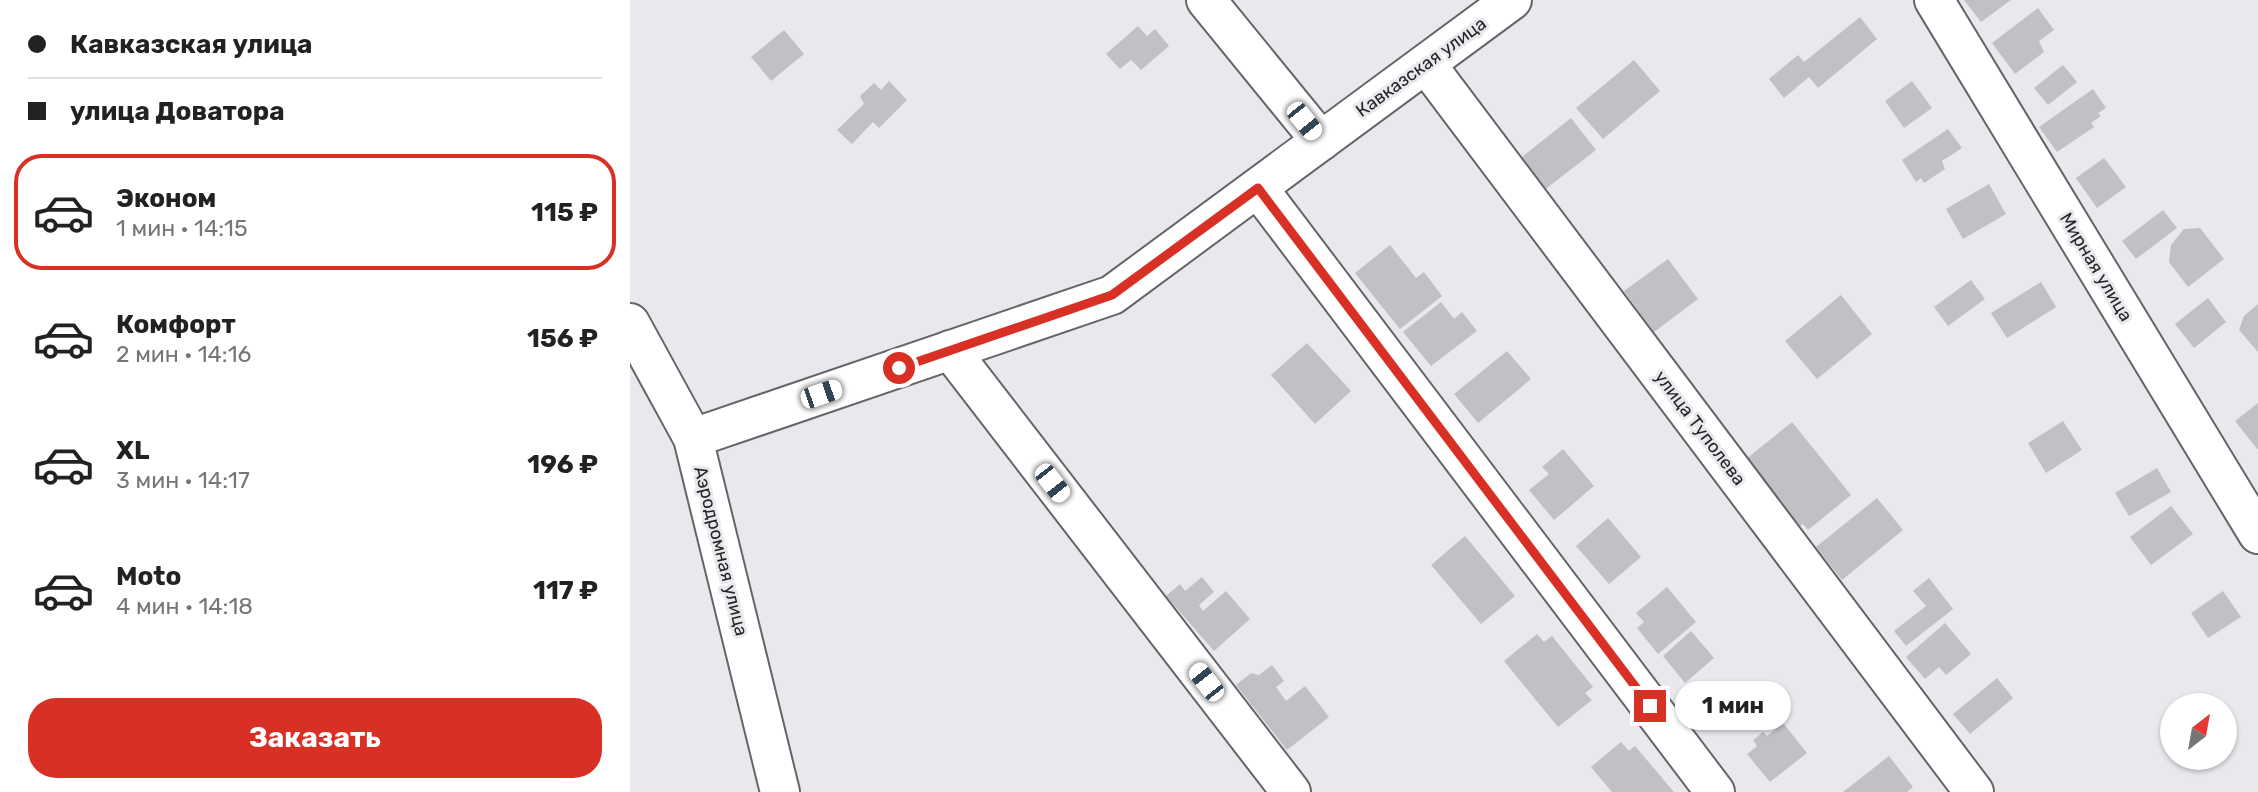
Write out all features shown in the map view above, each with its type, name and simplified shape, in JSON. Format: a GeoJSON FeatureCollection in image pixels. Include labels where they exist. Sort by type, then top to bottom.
{"type":"FeatureCollection","features":[{"type":"Feature","properties":{"kind":"street"},"geometry":{"type":"LineString","coordinates":[[1206,0],[1321,141]]}},
{"type":"Feature","properties":{"kind":"street","name":"Кавказская улица"},"geometry":{"type":"LineString","coordinates":[[693,438],[1112,295],[1512,0]]}},
{"type":"Feature","properties":{"kind":"street","name":"Мирная улица"},"geometry":{"type":"LineString","coordinates":[[1934,0],[2258,534]]}},
{"type":"Feature","properties":{"kind":"street","name":"улица Туполева"},"geometry":{"type":"LineString","coordinates":[[1426,64],[1974,792]]}},
{"type":"Feature","properties":{"kind":"street"},"geometry":{"type":"LineString","coordinates":[[1258,188],[1715,792]]}},
{"type":"Feature","properties":{"kind":"street","name":"Аэродромная улица"},"geometry":{"type":"LineString","coordinates":[[630,323],[693,438],[780,792]]}},
{"type":"Feature","properties":{"kind":"street"},"geometry":{"type":"LineString","coordinates":[[950,350],[1292,792]]}},
{"type":"Feature","properties":{"kind":"building"},"geometry":{"type":"Polygon","coordinates":[[[1964,0],[2011,0],[1981,22],[1964,0]]]}},
{"type":"Feature","properties":{"kind":"building"},"geometry":{"type":"Polygon","coordinates":[[[2038,8],[2054,30],[2039,41],[2044,52],[2015,74],[1992,43],[2038,8]]]}},
{"type":"Feature","properties":{"kind":"building"},"geometry":{"type":"Polygon","coordinates":[[[1860,17],[1877,39],[1818,88],[1809,77],[1784,98],[1769,79],[1798,55],[1804,62],[1860,17]]]}},
{"type":"Feature","properties":{"kind":"building"},"geometry":{"type":"Polygon","coordinates":[[[1138,26],[1147,36],[1155,29],[1169,46],[1141,70],[1131,60],[1120,69],[1106,54],[1138,26]]]}},
{"type":"Feature","properties":{"kind":"building"},"geometry":{"type":"Polygon","coordinates":[[[784,30],[804,54],[771,81],[751,57],[784,30]]]}},
{"type":"Feature","properties":{"kind":"building"},"geometry":{"type":"Polygon","coordinates":[[[1634,60],[1660,91],[1603,139],[1576,108],[1634,60]]]}},
{"type":"Feature","properties":{"kind":"building"},"geometry":{"type":"Polygon","coordinates":[[[2063,65],[2077,82],[2048,105],[2034,88],[2063,65]]]}},
{"type":"Feature","properties":{"kind":"building"},"geometry":{"type":"Polygon","coordinates":[[[889,81],[907,100],[879,128],[873,122],[852,144],[837,130],[864,104],[860,96],[874,83],[881,90],[889,81]]]}},
{"type":"Feature","properties":{"kind":"building"},"geometry":{"type":"Polygon","coordinates":[[[1912,81],[1932,108],[1904,128],[1885,101],[1912,81]]]}},
{"type":"Feature","properties":{"kind":"building"},"geometry":{"type":"Polygon","coordinates":[[[2093,89],[2106,108],[2098,113],[2101,116],[2091,123],[2094,127],[2057,152],[2039,127],[2093,89]]]}},
{"type":"Feature","properties":{"kind":"building"},"geometry":{"type":"Polygon","coordinates":[[[1571,118],[1596,150],[1543,191],[1518,160],[1571,118]]]}},
{"type":"Feature","properties":{"kind":"building"},"geometry":{"type":"Polygon","coordinates":[[[1948,129],[1962,148],[1942,161],[1945,169],[1924,183],[1921,178],[1916,182],[1902,160],[1948,129]]]}},
{"type":"Feature","properties":{"kind":"building"},"geometry":{"type":"Polygon","coordinates":[[[2104,158],[2126,187],[2097,208],[2076,178],[2104,158]]]}},
{"type":"Feature","properties":{"kind":"building"},"geometry":{"type":"Polygon","coordinates":[[[1989,184],[2006,214],[1963,239],[1946,209],[1989,184]]]}},
{"type":"Feature","properties":{"kind":"building"},"geometry":{"type":"Polygon","coordinates":[[[2163,210],[2177,228],[2136,259],[2122,241],[2163,210]]]}},
{"type":"Feature","properties":{"kind":"building"},"geometry":{"type":"Polygon","coordinates":[[[2200,228],[2224,259],[2188,287],[2169,262],[2171,245],[2184,229],[2200,228]]]}},
{"type":"Feature","properties":{"kind":"building"},"geometry":{"type":"Polygon","coordinates":[[[1390,245],[1416,278],[1424,272],[1442,296],[1400,329],[1355,273],[1390,245]]]}},
{"type":"Feature","properties":{"kind":"building"},"geometry":{"type":"Polygon","coordinates":[[[1668,259],[1698,299],[1654,332],[1624,291],[1668,259]]]}},
{"type":"Feature","properties":{"kind":"building"},"geometry":{"type":"Polygon","coordinates":[[[1971,280],[1985,299],[1948,326],[1934,307],[1971,280]]]}},
{"type":"Feature","properties":{"kind":"building"},"geometry":{"type":"Polygon","coordinates":[[[2041,282],[2056,307],[2007,338],[1991,313],[2041,282]]]}},
{"type":"Feature","properties":{"kind":"building"},"geometry":{"type":"Polygon","coordinates":[[[1841,295],[1872,334],[1817,379],[1785,341],[1841,295]]]}},
{"type":"Feature","properties":{"kind":"building"},"geometry":{"type":"Polygon","coordinates":[[[2208,298],[2226,322],[2194,348],[2175,324],[2208,298]]]}},
{"type":"Feature","properties":{"kind":"building"},"geometry":{"type":"Polygon","coordinates":[[[1441,302],[1454,319],[1462,312],[1477,331],[1431,366],[1403,332],[1441,302]]]}},
{"type":"Feature","properties":{"kind":"building"},"geometry":{"type":"Polygon","coordinates":[[[2258,304],[2258,352],[2239,330],[2244,316],[2258,304]]]}},
{"type":"Feature","properties":{"kind":"building"},"geometry":{"type":"Polygon","coordinates":[[[1307,343],[1351,391],[1315,424],[1271,375],[1307,343]]]}},
{"type":"Feature","properties":{"kind":"building"},"geometry":{"type":"Polygon","coordinates":[[[1507,351],[1531,379],[1478,423],[1454,394],[1507,351]]]}},
{"type":"Feature","properties":{"kind":"building"},"geometry":{"type":"Polygon","coordinates":[[[2258,403],[2258,450],[2235,421],[2258,403]]]}},
{"type":"Feature","properties":{"kind":"building"},"geometry":{"type":"Polygon","coordinates":[[[2063,421],[2082,450],[2046,473],[2028,443],[2063,421]]]}},
{"type":"Feature","properties":{"kind":"building"},"geometry":{"type":"Polygon","coordinates":[[[1792,422],[1851,495],[1808,530],[1803,524],[1798,528],[1746,459],[1792,422]]]}},
{"type":"Feature","properties":{"kind":"building"},"geometry":{"type":"Polygon","coordinates":[[[1563,449],[1594,486],[1554,520],[1529,490],[1549,474],[1542,467],[1563,449]]]}},
{"type":"Feature","properties":{"kind":"building"},"geometry":{"type":"Polygon","coordinates":[[[2157,468],[2171,492],[2129,516],[2115,493],[2157,468]]]}},
{"type":"Feature","properties":{"kind":"building"},"geometry":{"type":"Polygon","coordinates":[[[1877,498],[1903,530],[1842,580],[1816,547],[1877,498]]]}},
{"type":"Feature","properties":{"kind":"building"},"geometry":{"type":"Polygon","coordinates":[[[2171,506],[2193,534],[2151,565],[2130,537],[2171,506]]]}},
{"type":"Feature","properties":{"kind":"building"},"geometry":{"type":"Polygon","coordinates":[[[1608,518],[1641,557],[1609,584],[1576,546],[1608,518]]]}},
{"type":"Feature","properties":{"kind":"building"},"geometry":{"type":"Polygon","coordinates":[[[1465,536],[1515,596],[1481,624],[1431,565],[1465,536]]]}},
{"type":"Feature","properties":{"kind":"building"},"geometry":{"type":"Polygon","coordinates":[[[1202,577],[1214,592],[1199,605],[1203,611],[1226,591],[1250,619],[1214,651],[1166,596],[1180,584],[1185,591],[1202,577]]]}},
{"type":"Feature","properties":{"kind":"building"},"geometry":{"type":"Polygon","coordinates":[[[1929,578],[1953,609],[1906,646],[1894,631],[1926,606],[1913,591],[1929,578]]]}},
{"type":"Feature","properties":{"kind":"building"},"geometry":{"type":"Polygon","coordinates":[[[1667,587],[1696,622],[1658,654],[1637,628],[1644,622],[1636,613],[1667,587]]]}},
{"type":"Feature","properties":{"kind":"building"},"geometry":{"type":"Polygon","coordinates":[[[2223,591],[2241,617],[2208,638],[2191,613],[2223,591]]]}},
{"type":"Feature","properties":{"kind":"building"},"geometry":{"type":"Polygon","coordinates":[[[1945,623],[1971,654],[1946,675],[1939,667],[1925,679],[1906,657],[1945,623]]]}},
{"type":"Feature","properties":{"kind":"building"},"geometry":{"type":"Polygon","coordinates":[[[1691,631],[1714,658],[1685,683],[1663,656],[1691,631]]]}},
{"type":"Feature","properties":{"kind":"building"},"geometry":{"type":"Polygon","coordinates":[[[1537,634],[1544,642],[1552,636],[1593,687],[1585,693],[1592,700],[1558,727],[1504,661],[1537,634]]]}},
{"type":"Feature","properties":{"kind":"building"},"geometry":{"type":"Polygon","coordinates":[[[1272,665],[1284,681],[1276,687],[1286,701],[1305,686],[1329,717],[1287,750],[1236,685],[1251,673],[1259,675],[1272,665]]]}},
{"type":"Feature","properties":{"kind":"building"},"geometry":{"type":"Polygon","coordinates":[[[1997,678],[2013,698],[1970,734],[1953,714],[1997,678]]]}},
{"type":"Feature","properties":{"kind":"building"},"geometry":{"type":"Polygon","coordinates":[[[1783,723],[1807,753],[1770,782],[1747,754],[1757,746],[1753,740],[1763,732],[1767,736],[1783,723]]]}},
{"type":"Feature","properties":{"kind":"building"},"geometry":{"type":"Polygon","coordinates":[[[1621,742],[1629,751],[1635,746],[1674,792],[1612,792],[1591,767],[1621,742]]]}},
{"type":"Feature","properties":{"kind":"building"},"geometry":{"type":"Polygon","coordinates":[[[1889,756],[1913,787],[1907,792],[1843,792],[1889,756]]]}},
{"type":"Feature","properties":{"kind":"route"},"geometry":{"type":"LineString","coordinates":[[899,368],[1112,295],[1258,188],[1650,706]]}}]}
